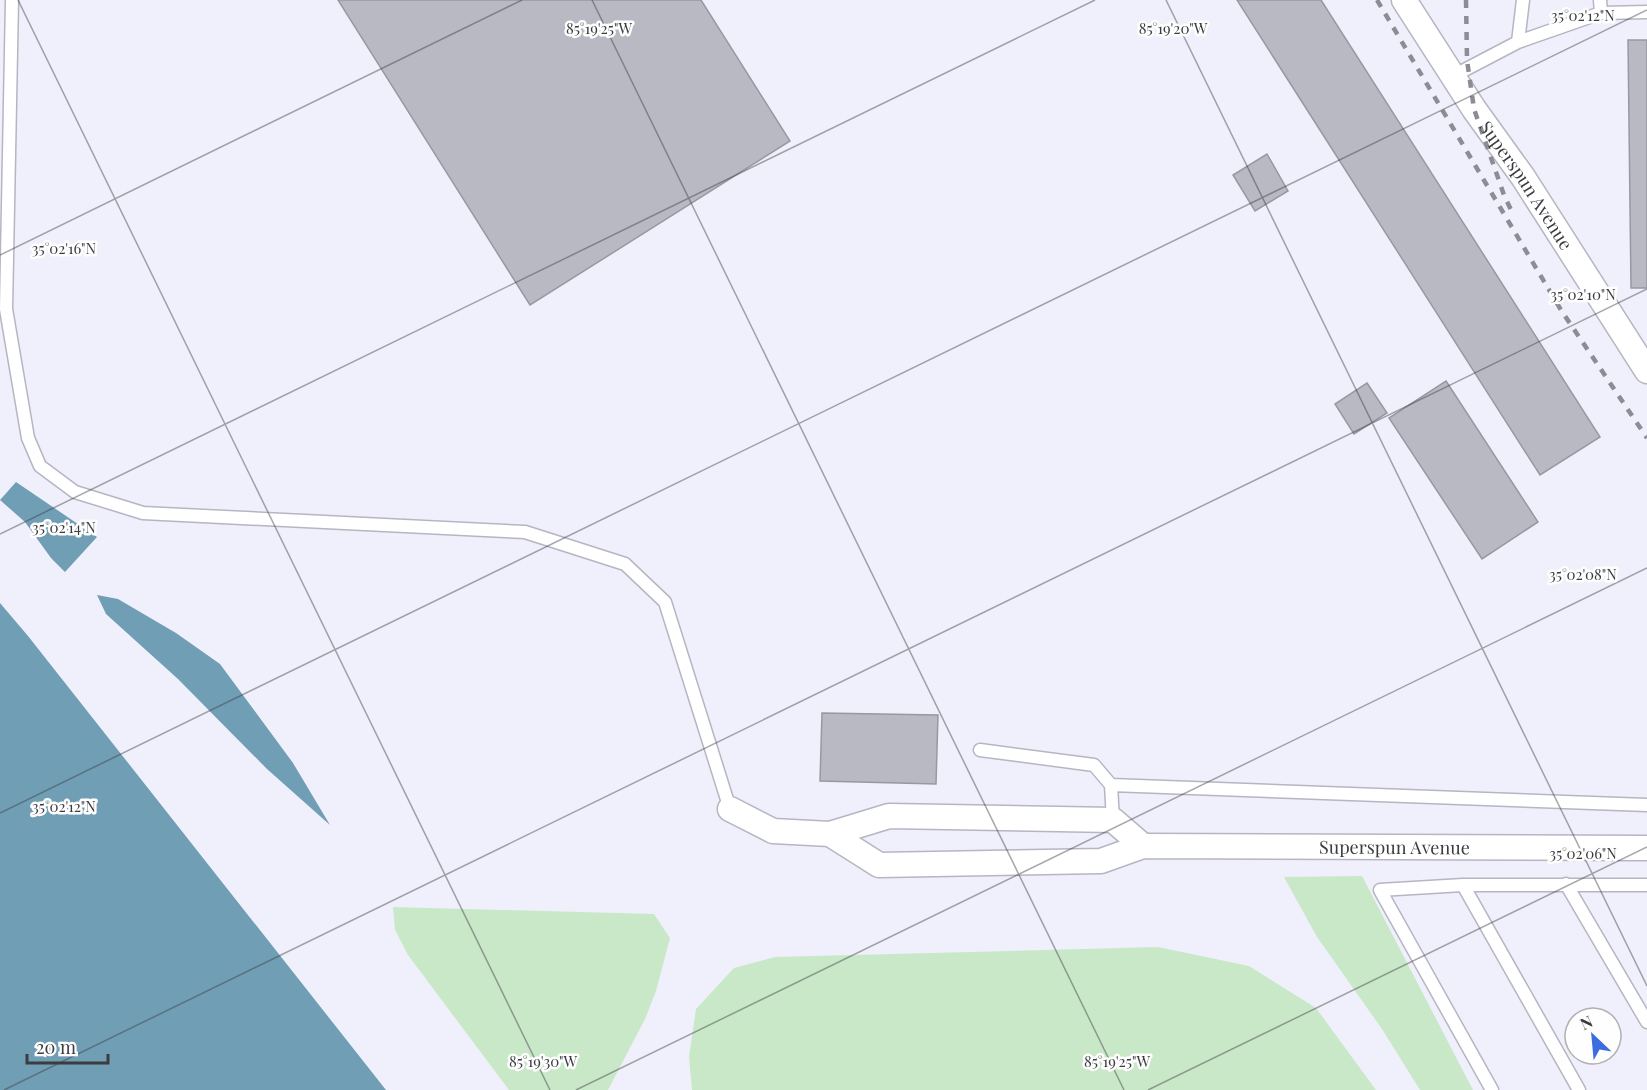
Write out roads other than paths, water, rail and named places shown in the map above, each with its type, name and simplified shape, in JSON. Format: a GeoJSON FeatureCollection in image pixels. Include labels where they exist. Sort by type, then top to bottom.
{"type":"FeatureCollection","features":[{"type":"Feature","properties":{"kind":"street","name":"Superspun Avenue"},"geometry":{"type":"LineString","coordinates":[[1404,0],[1523,177],[1647,371]]}},
{"type":"Feature","properties":{"kind":"street","name":"Superspun Avenue"},"geometry":{"type":"LineString","coordinates":[[730,809],[772,831],[830,834],[889,816],[1113,820]]}},
{"type":"Feature","properties":{"kind":"street"},"geometry":{"type":"LineString","coordinates":[[1113,820],[1143,846]]}},
{"type":"Feature","properties":{"kind":"street","name":"Superspun Avenue"},"geometry":{"type":"LineString","coordinates":[[830,834],[879,865],[1101,861],[1143,846],[1647,848]]}},
{"type":"Feature","properties":{"kind":"lane"},"geometry":{"type":"LineString","coordinates":[[12,0],[6,309],[28,438],[40,466],[75,492],[143,513],[525,532],[625,564],[665,602],[730,809]]}},
{"type":"Feature","properties":{"kind":"lane"},"geometry":{"type":"LineString","coordinates":[[1518,42],[1523,0]]}},
{"type":"Feature","properties":{"kind":"lane"},"geometry":{"type":"LineString","coordinates":[[1453,76],[1518,42],[1600,6],[1647,12]]}},
{"type":"Feature","properties":{"kind":"lane"},"geometry":{"type":"LineString","coordinates":[[980,750],[1094,765],[1111,785],[1113,820]]}},
{"type":"Feature","properties":{"kind":"lane"},"geometry":{"type":"LineString","coordinates":[[1111,785],[1647,805]]}},
{"type":"Feature","properties":{"kind":"lane"},"geometry":{"type":"LineString","coordinates":[[1566,884],[1647,1022]]}},
{"type":"Feature","properties":{"kind":"lane"},"geometry":{"type":"LineString","coordinates":[[1492,1090],[1380,890],[1463,885],[1647,885]]}},
{"type":"Feature","properties":{"kind":"lane"},"geometry":{"type":"LineString","coordinates":[[1463,885],[1579,1090]]}},
{"type":"Feature","properties":{"kind":"water"},"geometry":{"type":"Polygon","coordinates":[[[16,482],[97,537],[65,572],[51,558],[25,522],[0,500],[16,482]]]}},
{"type":"Feature","properties":{"kind":"water"},"geometry":{"type":"Polygon","coordinates":[[[97,595],[118,599],[176,633],[220,664],[293,763],[330,825],[267,769],[178,679],[106,614],[97,595]]]}},
{"type":"Feature","properties":{"kind":"water"},"geometry":{"type":"Polygon","coordinates":[[[0,603],[28,636],[386,1090],[0,1090],[0,603]]]}},
{"type":"Feature","properties":{"kind":"railway"},"geometry":{"type":"LineString","coordinates":[[1377,0],[1561,310],[1647,438]]}},
{"type":"Feature","properties":{"kind":"railway"},"geometry":{"type":"LineString","coordinates":[[1466,0],[1467,60],[1474,109],[1512,212]]}}]}
